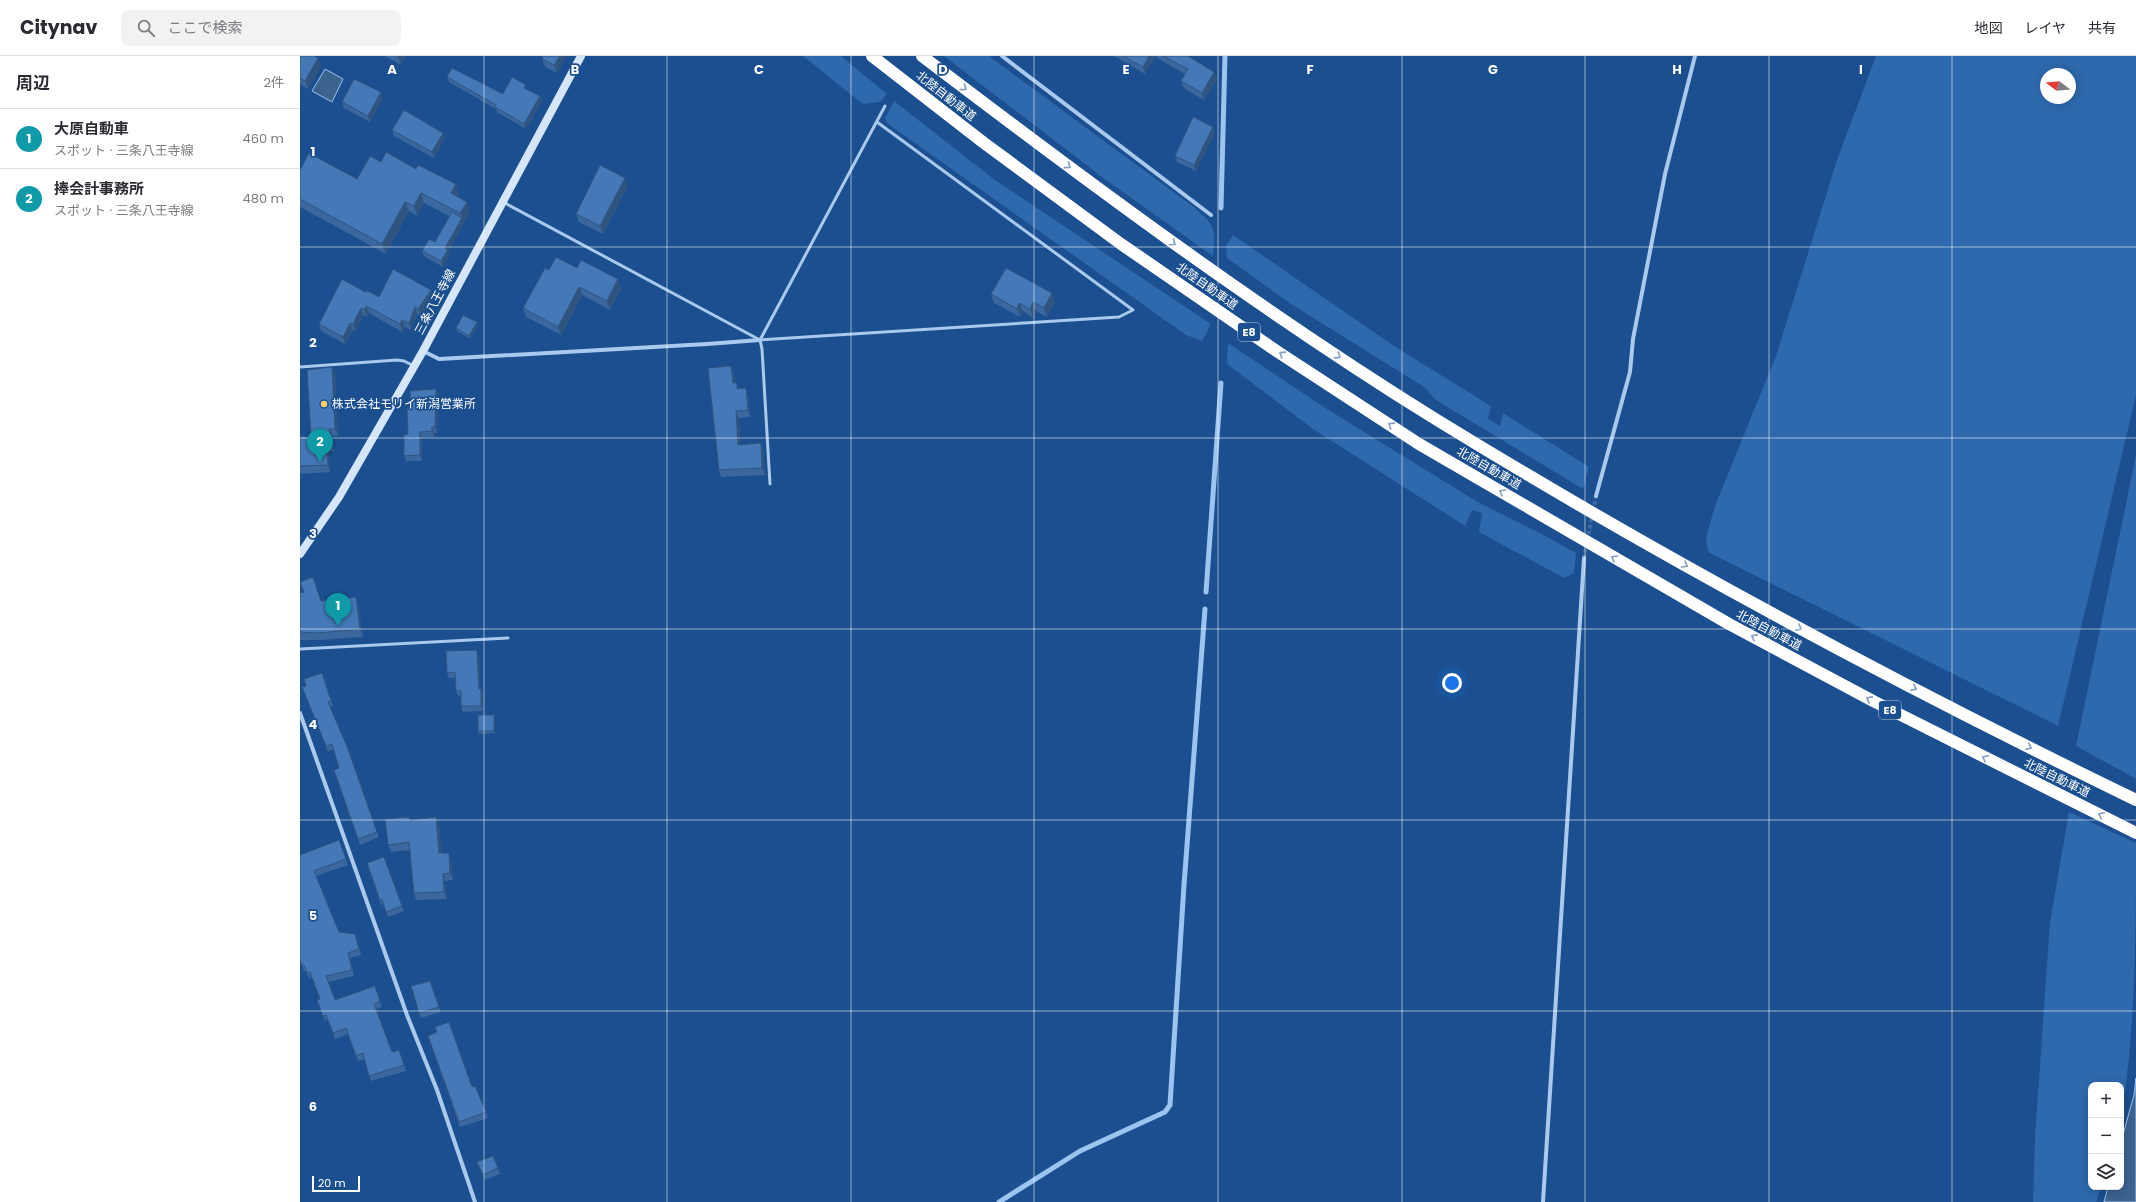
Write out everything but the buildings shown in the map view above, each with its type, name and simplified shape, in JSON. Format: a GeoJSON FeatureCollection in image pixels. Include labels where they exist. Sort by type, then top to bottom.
{"type":"FeatureCollection","features":[{"type":"Feature","properties":{"kind":"highway","name":"北陸自動車道"},"geometry":{"type":"LineString","coordinates":[[872,56],[1121,244],[1278,352],[1419,444],[1729,624],[1875,702],[2136,833]]}},
{"type":"Feature","properties":{"kind":"highway","name":"北陸自動車道"},"geometry":{"type":"LineString","coordinates":[[922,56],[1141,221],[1289,324],[1437,420],[1742,598],[1891,677],[2136,800]]}},
{"type":"Feature","properties":{"kind":"main road","name":"三条八王寺線"},"geometry":{"type":"LineString","coordinates":[[300,554],[338,497],[423,351],[581,56]]}},
{"type":"Feature","properties":{"kind":"street"},"geometry":{"type":"LineString","coordinates":[[1002,56],[1211,215]]}},
{"type":"Feature","properties":{"kind":"street"},"geometry":{"type":"LineString","coordinates":[[1596,496],[1630,372],[1633,339],[1664,174],[1696,56]]}},
{"type":"Feature","properties":{"kind":"street"},"geometry":{"type":"LineString","coordinates":[[423,351],[439,359],[760,340]]}},
{"type":"Feature","properties":{"kind":"street"},"geometry":{"type":"LineString","coordinates":[[1543,1202],[1584,558]]}},
{"type":"Feature","properties":{"kind":"street"},"geometry":{"type":"LineString","coordinates":[[300,713],[407,1015],[437,1090],[475,1202]]}},
{"type":"Feature","properties":{"kind":"lane"},"geometry":{"type":"LineString","coordinates":[[770,484],[762,349],[760,340],[885,106]]}},
{"type":"Feature","properties":{"kind":"lane"},"geometry":{"type":"LineString","coordinates":[[503,202],[760,340],[1120,317],[1133,310],[877,122]]}},
{"type":"Feature","properties":{"kind":"lane"},"geometry":{"type":"LineString","coordinates":[[300,367],[397,360],[404,361],[414,366]]}},
{"type":"Feature","properties":{"kind":"lane"},"geometry":{"type":"LineString","coordinates":[[300,649],[508,638]]}},
{"type":"Feature","properties":{"kind":"shaded area"},"geometry":{"type":"Polygon","coordinates":[[[803,56],[841,56],[887,94],[880,102],[863,104],[803,56]]]}},
{"type":"Feature","properties":{"kind":"shaded area"},"geometry":{"type":"Polygon","coordinates":[[[944,56],[989,56],[1195,208],[1211,224],[1213,229],[1213,256],[1106,180],[944,56]]]}},
{"type":"Feature","properties":{"kind":"shaded area"},"geometry":{"type":"Polygon","coordinates":[[[1876,56],[2136,56],[2136,395],[2058,726],[1708,552],[1706,537],[1715,506],[1776,356],[1837,160],[1876,56]]]}},
{"type":"Feature","properties":{"kind":"shaded area"},"geometry":{"type":"Polygon","coordinates":[[[325,69],[343,79],[332,102],[312,91],[325,69]]]}},
{"type":"Feature","properties":{"kind":"shaded area"},"geometry":{"type":"Polygon","coordinates":[[[894,101],[995,180],[1211,324],[1202,341],[1186,335],[888,124],[885,118],[894,101]]]}},
{"type":"Feature","properties":{"kind":"shaded area"},"geometry":{"type":"Polygon","coordinates":[[[1233,235],[1394,346],[1491,406],[1488,419],[1500,426],[1503,413],[1589,467],[1583,489],[1436,400],[1424,387],[1291,304],[1227,258],[1226,246],[1233,235]]]}},
{"type":"Feature","properties":{"kind":"shaded area"},"geometry":{"type":"Polygon","coordinates":[[[1228,343],[1327,409],[1476,501],[1576,553],[1574,573],[1564,578],[1479,532],[1482,513],[1472,510],[1465,526],[1313,429],[1227,364],[1228,343]]]}},
{"type":"Feature","properties":{"kind":"shaded area"},"geometry":{"type":"Polygon","coordinates":[[[2136,455],[2136,779],[2076,746],[2136,455]]]}},
{"type":"Feature","properties":{"kind":"shaded area"},"geometry":{"type":"Polygon","coordinates":[[[2069,812],[2136,843],[2134,980],[2130,1050],[2124,1096],[2124,1082],[2088,1082],[2088,1190],[2100,1190],[2096,1202],[2033,1202],[2035,1137],[2050,922],[2069,812]]]}},
{"type":"Feature","properties":{"kind":"shaded area"},"geometry":{"type":"Polygon","coordinates":[[[2136,1078],[2136,1202],[2104,1202],[2107,1190],[2124,1190],[2124,1131],[2134,1095],[2136,1078]]]}},
{"type":"Feature","properties":{"kind":"waterway"},"geometry":{"type":"LineString","coordinates":[[1221,208],[1225,56]]}},
{"type":"Feature","properties":{"kind":"waterway"},"geometry":{"type":"LineString","coordinates":[[1206,592],[1221,383]]}},
{"type":"Feature","properties":{"kind":"waterway"},"geometry":{"type":"LineString","coordinates":[[999,1202],[1080,1151],[1165,1112],[1170,1105],[1184,885],[1205,609]]}},
{"type":"Feature","properties":{"kind":"tunnel"},"geometry":{"type":"LineString","coordinates":[[1584,558],[1596,496]]}},
{"type":"Feature","properties":{"kind":"place","name":"株式会社モリイ新潟営業所"},"geometry":{"type":"Point","coordinates":[324,404]}},
{"type":"Feature","properties":{"kind":"place","name":"捧会計事務所"},"geometry":{"type":"Point","coordinates":[320,462]}},
{"type":"Feature","properties":{"kind":"place","name":"大原自動車"},"geometry":{"type":"Point","coordinates":[338,626]}}]}
